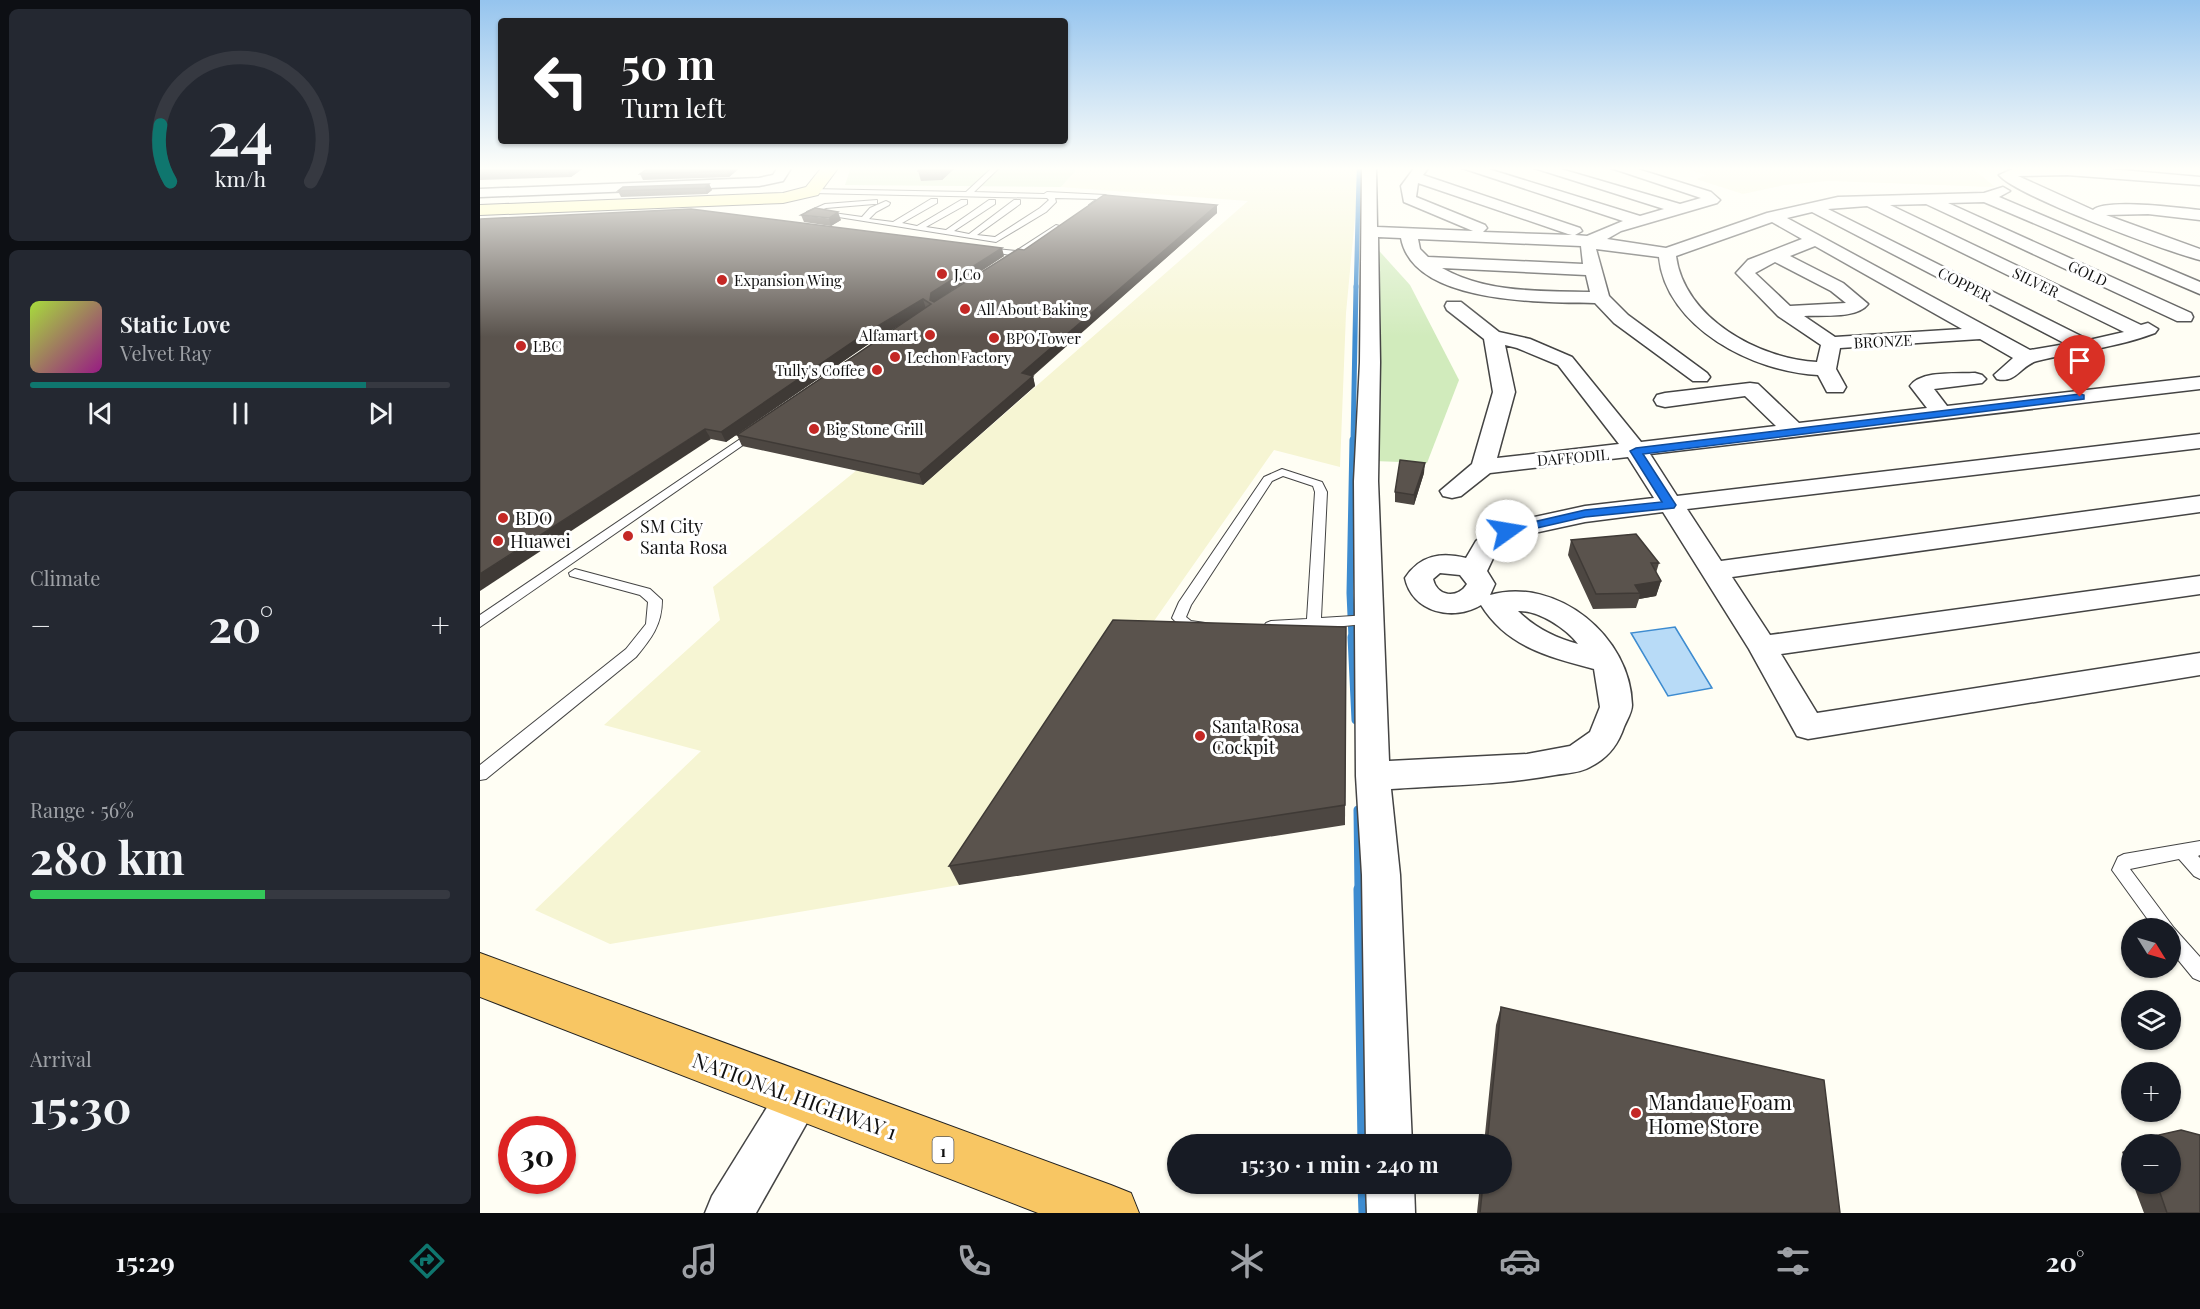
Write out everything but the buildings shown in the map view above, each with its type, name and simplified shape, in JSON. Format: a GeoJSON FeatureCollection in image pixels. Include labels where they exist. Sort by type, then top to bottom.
{"type":"FeatureCollection","features":[{"type":"Feature","properties":{"kind":"highway","name":"NATIONAL HIGHWAY 1"},"geometry":{"type":"LineString","coordinates":[[480,975],[1111,1213]]}},
{"type":"Feature","properties":{"kind":"street"},"geometry":{"type":"LineString","coordinates":[[1370,224],[1366,481],[1356,620],[1381,875],[1389,1134]]}},
{"type":"Feature","properties":{"kind":"street"},"geometry":{"type":"LineString","coordinates":[[1468,224],[1501,237]]}},
{"type":"Feature","properties":{"kind":"street"},"geometry":{"type":"LineString","coordinates":[[1553,224],[1593,239]]}},
{"type":"Feature","properties":{"kind":"street"},"geometry":{"type":"LineString","coordinates":[[1634,224],[1615,228],[1593,239],[1588,249],[1600,298],[1621,320],[1700,377]]}},
{"type":"Feature","properties":{"kind":"street"},"geometry":{"type":"LineString","coordinates":[[1370,232],[1593,239],[1667,253],[1751,224]]}},
{"type":"Feature","properties":{"kind":"street"},"geometry":{"type":"LineString","coordinates":[[1788,224],[2027,357]]}},
{"type":"Feature","properties":{"kind":"street","name":"COPPER"},"geometry":{"type":"LineString","coordinates":[[1846,224],[2086,346]]}},
{"type":"Feature","properties":{"kind":"street","name":"SILVER"},"geometry":{"type":"LineString","coordinates":[[1916,224],[2140,332]]}},
{"type":"Feature","properties":{"kind":"street","name":"GOLD"},"geometry":{"type":"LineString","coordinates":[[1985,224],[2192,312]]}},
{"type":"Feature","properties":{"kind":"street"},"geometry":{"type":"LineString","coordinates":[[2047,224],[2200,290]]}},
{"type":"Feature","properties":{"kind":"street"},"geometry":{"type":"LineString","coordinates":[[2119,224],[2200,255]]}},
{"type":"Feature","properties":{"kind":"street"},"geometry":{"type":"LineString","coordinates":[[2135,229],[2190,233]]}},
{"type":"Feature","properties":{"kind":"street"},"geometry":{"type":"LineString","coordinates":[[1408,233],[1413,250],[1425,262],[1440,275],[1467,286],[1501,293],[1600,298]]}},
{"type":"Feature","properties":{"kind":"street"},"geometry":{"type":"LineString","coordinates":[[1817,239],[1754,264],[1745,273],[1785,312],[1831,343]]}},
{"type":"Feature","properties":{"kind":"street","name":"BRONZE"},"geometry":{"type":"LineString","coordinates":[[1667,253],[1667,265],[1682,294],[1703,320],[1729,340],[1774,362],[1831,378],[1831,343],[1983,333]]}},
{"type":"Feature","properties":{"kind":"street"},"geometry":{"type":"LineString","coordinates":[[1775,255],[1837,287],[1859,304],[1849,308],[1785,312]]}},
{"type":"Feature","properties":{"kind":"street"},"geometry":{"type":"LineString","coordinates":[[1425,262],[1593,270]]}},
{"type":"Feature","properties":{"kind":"street"},"geometry":{"type":"LineString","coordinates":[[1454,306],[1493,337],[1523,344],[1565,361],[1636,451],[1762,646],[1808,727],[2200,664]]}},
{"type":"Feature","properties":{"kind":"street"},"geometry":{"type":"LineString","coordinates":[[2004,375],[2027,357],[2120,340],[2192,312]]}},
{"type":"Feature","properties":{"kind":"street"},"geometry":{"type":"LineString","coordinates":[[1452,491],[1483,467],[1504,392],[1493,337]]}},
{"type":"Feature","properties":{"kind":"street"},"geometry":{"type":"LineString","coordinates":[[1942,414],[1921,386],[1926,383],[1975,379]]}},
{"type":"Feature","properties":{"kind":"street","name":"DAFFODIL"},"geometry":{"type":"LineString","coordinates":[[1483,467],[1636,451],[2200,383]]}},
{"type":"Feature","properties":{"kind":"street"},"geometry":{"type":"LineString","coordinates":[[1665,400],[1749,389],[1794,431]]}},
{"type":"Feature","properties":{"kind":"street"},"geometry":{"type":"LineString","coordinates":[[1373,776],[1527,767],[1578,758],[1603,740],[1616,707],[1608,662],[1550,647],[1519,630],[1481,590],[1485,547],[1507,531],[1585,514],[2200,441]]}},
{"type":"Feature","properties":{"kind":"street"},"geometry":{"type":"LineString","coordinates":[[1713,571],[2200,504]]}},
{"type":"Feature","properties":{"kind":"street"},"geometry":{"type":"LineString","coordinates":[[1762,646],[2200,585]]}},
{"type":"Feature","properties":{"kind":"street"},"geometry":{"type":"LineString","coordinates":[[729,1213],[787,1091]]}},
{"type":"Feature","properties":{"kind":"street"},"geometry":{"type":"LineString","coordinates":[[1390,1194],[1391,1213]]}},
{"type":"Feature","properties":{"kind":"lane"},"geometry":{"type":"LineString","coordinates":[[886,224],[996,240],[1017,224]]}},
{"type":"Feature","properties":{"kind":"lane"},"geometry":{"type":"LineString","coordinates":[[919,228],[926,224]]}},
{"type":"Feature","properties":{"kind":"lane"},"geometry":{"type":"LineString","coordinates":[[947,233],[961,224]]}},
{"type":"Feature","properties":{"kind":"lane"},"geometry":{"type":"LineString","coordinates":[[971,236],[988,224]]}},
{"type":"Feature","properties":{"kind":"lane"},"geometry":{"type":"LineString","coordinates":[[997,267],[1064,224]]}},
{"type":"Feature","properties":{"kind":"lane"},"geometry":{"type":"LineString","coordinates":[[972,248],[1017,254]]}},
{"type":"Feature","properties":{"kind":"lane"},"geometry":{"type":"LineString","coordinates":[[480,622],[763,427]]}},
{"type":"Feature","properties":{"kind":"lane"},"geometry":{"type":"LineString","coordinates":[[1210,626],[1187,625],[1179,618],[1184,605],[1268,479],[1282,472],[1318,484],[1322,492],[1314,624]]}},
{"type":"Feature","properties":{"kind":"lane"},"geometry":{"type":"LineString","coordinates":[[480,774],[631,653],[651,630],[656,616],[655,600],[645,592],[575,573]]}},
{"type":"Feature","properties":{"kind":"lane"},"geometry":{"type":"LineString","coordinates":[[1255,627],[1356,620]]}},
{"type":"Feature","properties":{"kind":"lane"},"geometry":{"type":"LineString","coordinates":[[2157,918],[2121,870],[2124,862],[2191,849],[2200,871]]}},
{"type":"Feature","properties":{"kind":"lane"},"geometry":{"type":"LineString","coordinates":[[2181,949],[2200,972]]}},
{"type":"Feature","properties":{"kind":"green space"},"geometry":{"type":"Polygon","coordinates":[[[1222,224],[1354,224],[1346,313],[1340,467],[1274,450],[1140,641],[1117,640],[959,885],[610,944],[535,910],[701,751],[604,725],[720,620],[713,587],[857,470],[923,485],[1222,224]]]}},
{"type":"Feature","properties":{"kind":"green space"},"geometry":{"type":"Polygon","coordinates":[[[1372,243],[1410,285],[1459,380],[1427,463],[1374,461],[1372,243]]]}},
{"type":"Feature","properties":{"kind":"water"},"geometry":{"type":"Polygon","coordinates":[[[1675,627],[1712,688],[1668,696],[1631,633],[1675,627]]]}},
{"type":"Feature","properties":{"kind":"waterway"},"geometry":{"type":"LineString","coordinates":[[1356,288],[1358,224]]}},
{"type":"Feature","properties":{"kind":"waterway"},"geometry":{"type":"LineString","coordinates":[[1353,442],[1356,286]]}},
{"type":"Feature","properties":{"kind":"waterway"},"geometry":{"type":"LineString","coordinates":[[1352,638],[1350,593],[1353,440]]}},
{"type":"Feature","properties":{"kind":"waterway"},"geometry":{"type":"LineString","coordinates":[[1352,637],[1356,720]]}},
{"type":"Feature","properties":{"kind":"waterway"},"geometry":{"type":"LineString","coordinates":[[1358,810],[1359,891]]}},
{"type":"Feature","properties":{"kind":"waterway"},"geometry":{"type":"LineString","coordinates":[[1359,889],[1363,1134]]}},
{"type":"Feature","properties":{"kind":"waterway"},"geometry":{"type":"LineString","coordinates":[[1363,1194],[1364,1213]]}},
{"type":"Feature","properties":{"kind":"place","name":"J.Co"},"geometry":{"type":"Point","coordinates":[942,274]}},
{"type":"Feature","properties":{"kind":"place","name":"Expansion Wing"},"geometry":{"type":"Point","coordinates":[722,280]}},
{"type":"Feature","properties":{"kind":"place","name":"All About Baking"},"geometry":{"type":"Point","coordinates":[965,309]}},
{"type":"Feature","properties":{"kind":"place","name":"Alfamart"},"geometry":{"type":"Point","coordinates":[930,335]}},
{"type":"Feature","properties":{"kind":"place","name":"BPO Tower"},"geometry":{"type":"Point","coordinates":[994,338]}},
{"type":"Feature","properties":{"kind":"place","name":"LBC"},"geometry":{"type":"Point","coordinates":[521,346]}},
{"type":"Feature","properties":{"kind":"place","name":"Lechon Factory"},"geometry":{"type":"Point","coordinates":[895,357]}},
{"type":"Feature","properties":{"kind":"place","name":"Tully's Coffee"},"geometry":{"type":"Point","coordinates":[877,370]}},
{"type":"Feature","properties":{"kind":"place","name":"Big Stone Grill"},"geometry":{"type":"Point","coordinates":[814,429]}},
{"type":"Feature","properties":{"kind":"place","name":"BDO"},"geometry":{"type":"Point","coordinates":[503,518]}},
{"type":"Feature","properties":{"kind":"place","name":"SM City Santa Rosa"},"geometry":{"type":"Point","coordinates":[628,536]}},
{"type":"Feature","properties":{"kind":"place","name":"Huawei"},"geometry":{"type":"Point","coordinates":[498,541]}},
{"type":"Feature","properties":{"kind":"place","name":"Santa Rosa Cockpit"},"geometry":{"type":"Point","coordinates":[1200,736]}},
{"type":"Feature","properties":{"kind":"place","name":"Mandaue Foam Home Store"},"geometry":{"type":"Point","coordinates":[1636,1113]}},
{"type":"Feature","properties":{"kind":"route"},"geometry":{"type":"LineString","coordinates":[[1507,531],[1585,514],[1670,505],[1636,451],[2080,397]]}}]}
